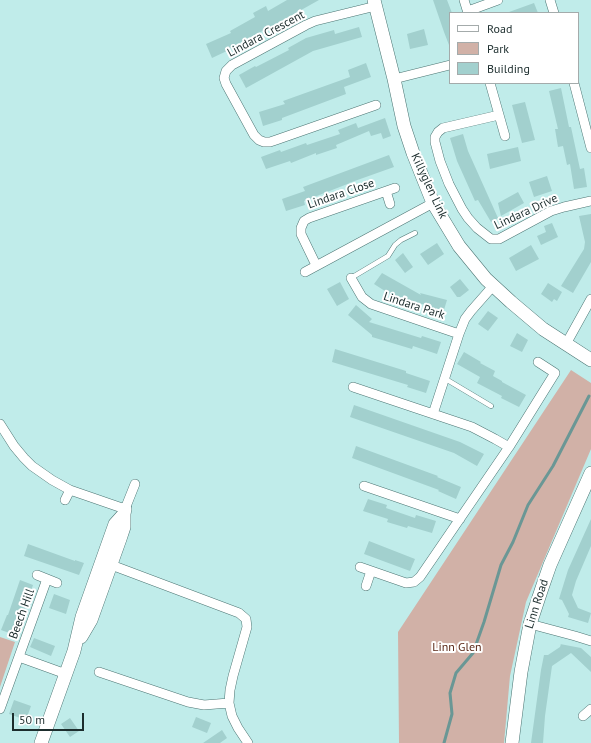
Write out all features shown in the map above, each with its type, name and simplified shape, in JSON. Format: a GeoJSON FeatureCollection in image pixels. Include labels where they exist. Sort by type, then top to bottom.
{"type":"FeatureCollection","features":[{"type":"Feature","properties":{"kind":"street"},"geometry":{"type":"LineString","coordinates":[[464,0],[468,12],[498,0]]}},
{"type":"Feature","properties":{"kind":"street"},"geometry":{"type":"LineString","coordinates":[[550,0],[554,12]]}},
{"type":"Feature","properties":{"kind":"street","name":"Killyglen Link"},"geometry":{"type":"LineString","coordinates":[[375,3],[406,133],[433,203],[459,246],[493,286],[511,302],[543,329],[591,360]]}},
{"type":"Feature","properties":{"kind":"street","name":"Lindara Crescent"},"geometry":{"type":"LineString","coordinates":[[375,3],[306,25],[232,65],[226,71],[224,78],[255,136],[264,142],[270,142],[376,105]]}},
{"type":"Feature","properties":{"kind":"street"},"geometry":{"type":"LineString","coordinates":[[394,79],[449,65]]}},
{"type":"Feature","properties":{"kind":"street"},"geometry":{"type":"LineString","coordinates":[[490,84],[505,136]]}},
{"type":"Feature","properties":{"kind":"street"},"geometry":{"type":"LineString","coordinates":[[574,84],[591,148]]}},
{"type":"Feature","properties":{"kind":"street","name":"Lindara Drive"},"geometry":{"type":"LineString","coordinates":[[499,115],[443,128],[435,137],[440,161],[451,188],[462,209],[477,228],[491,238],[499,239],[551,211],[564,206],[591,201]]}},
{"type":"Feature","properties":{"kind":"street","name":"Lindara Close"},"geometry":{"type":"LineString","coordinates":[[316,266],[301,234],[301,228],[304,221],[390,189],[390,204]]}},
{"type":"Feature","properties":{"kind":"street"},"geometry":{"type":"LineString","coordinates":[[305,272],[433,203]]}},
{"type":"Feature","properties":{"kind":"street","name":"Lindara Park"},"geometry":{"type":"LineString","coordinates":[[351,278],[362,297],[371,304],[459,334]]}},
{"type":"Feature","properties":{"kind":"street"},"geometry":{"type":"LineString","coordinates":[[433,414],[465,318],[493,286]]}},
{"type":"Feature","properties":{"kind":"street"},"geometry":{"type":"LineString","coordinates":[[566,344],[591,299]]}},
{"type":"Feature","properties":{"kind":"street"},"geometry":{"type":"LineString","coordinates":[[360,567],[406,583],[411,583],[420,577],[509,447],[555,373],[538,362]]}},
{"type":"Feature","properties":{"kind":"street"},"geometry":{"type":"LineString","coordinates":[[353,387],[478,429],[509,447]]}},
{"type":"Feature","properties":{"kind":"street"},"geometry":{"type":"LineString","coordinates":[[0,424],[14,446],[24,458],[32,466],[52,480],[70,490],[125,511]]}},
{"type":"Feature","properties":{"kind":"street","name":"Linn Road"},"geometry":{"type":"LineString","coordinates":[[512,743],[521,672],[530,624],[550,565],[591,473]]}},
{"type":"Feature","properties":{"kind":"street"},"geometry":{"type":"LineString","coordinates":[[41,743],[74,651],[91,620],[106,563],[124,527],[125,511],[135,484]]}},
{"type":"Feature","properties":{"kind":"street"},"geometry":{"type":"LineString","coordinates":[[364,486],[460,519]]}},
{"type":"Feature","properties":{"kind":"street"},"geometry":{"type":"LineString","coordinates":[[65,500],[70,490]]}},
{"type":"Feature","properties":{"kind":"street"},"geometry":{"type":"LineString","coordinates":[[106,563],[239,613],[246,619],[247,627],[233,676],[229,703],[232,716],[248,743]]}},
{"type":"Feature","properties":{"kind":"street"},"geometry":{"type":"LineString","coordinates":[[366,586],[371,571]]}},
{"type":"Feature","properties":{"kind":"street","name":"Beech Hill"},"geometry":{"type":"LineString","coordinates":[[37,575],[57,583]]}},
{"type":"Feature","properties":{"kind":"street","name":"Beech Hill"},"geometry":{"type":"LineString","coordinates":[[0,709],[47,579]]}},
{"type":"Feature","properties":{"kind":"street"},"geometry":{"type":"LineString","coordinates":[[530,624],[591,641]]}},
{"type":"Feature","properties":{"kind":"street","name":"Beech Hill"},"geometry":{"type":"LineString","coordinates":[[19,657],[66,674]]}},
{"type":"Feature","properties":{"kind":"street"},"geometry":{"type":"LineString","coordinates":[[99,672],[188,702],[204,705],[229,703]]}},
{"type":"Feature","properties":{"kind":"street"},"geometry":{"type":"LineString","coordinates":[[583,716],[591,709]]}},
{"type":"Feature","properties":{"kind":"lane"},"geometry":{"type":"LineString","coordinates":[[351,278],[388,256],[395,245],[401,240],[415,234]]}},
{"type":"Feature","properties":{"kind":"lane"},"geometry":{"type":"LineString","coordinates":[[444,378],[491,406]]}},
{"type":"Feature","properties":{"kind":"green space","name":"Linn Glen"},"geometry":{"type":"Polygon","coordinates":[[[571,370],[591,383],[591,449],[526,602],[510,676],[504,743],[399,743],[398,632],[571,370]]]}},
{"type":"Feature","properties":{"kind":"green space"},"geometry":{"type":"Polygon","coordinates":[[[0,637],[15,642],[0,687],[0,637]]]}},
{"type":"Feature","properties":{"kind":"building"},"geometry":{"type":"Polygon","coordinates":[[[287,0],[319,0],[212,58],[206,44],[231,33],[230,31],[255,17],[253,13],[266,6],[268,11],[287,0]]]}},
{"type":"Feature","properties":{"kind":"building"},"geometry":{"type":"Polygon","coordinates":[[[433,0],[447,0],[452,12],[449,12],[449,45],[433,0]]]}},
{"type":"Feature","properties":{"kind":"building"},"geometry":{"type":"Polygon","coordinates":[[[534,3],[538,12],[509,12],[534,3]]]}},
{"type":"Feature","properties":{"kind":"building"},"geometry":{"type":"Polygon","coordinates":[[[359,27],[362,37],[313,51],[246,88],[239,75],[289,50],[288,48],[306,38],[334,30],[335,34],[359,27]]]}},
{"type":"Feature","properties":{"kind":"building"},"geometry":{"type":"Polygon","coordinates":[[[424,29],[428,45],[410,49],[407,34],[424,29]]]}},
{"type":"Feature","properties":{"kind":"building"},"geometry":{"type":"Polygon","coordinates":[[[366,63],[371,77],[344,87],[346,94],[282,118],[282,120],[263,126],[259,112],[285,104],[283,101],[350,77],[348,70],[366,63]]]}},
{"type":"Feature","properties":{"kind":"building"},"geometry":{"type":"Polygon","coordinates":[[[561,88],[580,169],[584,168],[587,187],[574,189],[570,164],[567,165],[563,146],[558,147],[555,129],[558,129],[549,91],[561,88]]]}},
{"type":"Feature","properties":{"kind":"building"},"geometry":{"type":"Polygon","coordinates":[[[525,102],[535,140],[522,143],[512,105],[525,102]]]}},
{"type":"Feature","properties":{"kind":"building"},"geometry":{"type":"Polygon","coordinates":[[[385,118],[391,136],[383,139],[381,133],[371,136],[369,131],[336,145],[337,148],[316,155],[316,153],[291,163],[290,161],[266,169],[261,157],[280,150],[281,152],[306,143],[307,145],[340,134],[338,130],[356,123],[358,128],[385,118]]]}},
{"type":"Feature","properties":{"kind":"building"},"geometry":{"type":"Polygon","coordinates":[[[463,134],[468,151],[498,218],[491,222],[478,200],[475,201],[457,161],[450,138],[463,134]]]}},
{"type":"Feature","properties":{"kind":"building"},"geometry":{"type":"Polygon","coordinates":[[[518,147],[521,161],[490,169],[487,154],[518,147]]]}},
{"type":"Feature","properties":{"kind":"building"},"geometry":{"type":"Polygon","coordinates":[[[389,155],[394,167],[304,201],[305,205],[286,211],[282,199],[305,191],[303,187],[389,155]]]}},
{"type":"Feature","properties":{"kind":"building"},"geometry":{"type":"Polygon","coordinates":[[[547,176],[552,191],[534,197],[529,182],[547,176]]]}},
{"type":"Feature","properties":{"kind":"building"},"geometry":{"type":"Polygon","coordinates":[[[518,192],[524,203],[501,216],[498,203],[518,192]]]}},
{"type":"Feature","properties":{"kind":"building"},"geometry":{"type":"Polygon","coordinates":[[[591,214],[591,262],[573,293],[561,286],[584,249],[585,242],[579,216],[591,214]]]}},
{"type":"Feature","properties":{"kind":"building"},"geometry":{"type":"Polygon","coordinates":[[[552,223],[558,237],[541,245],[537,236],[546,232],[544,226],[552,223]]]}},
{"type":"Feature","properties":{"kind":"building"},"geometry":{"type":"Polygon","coordinates":[[[437,243],[444,254],[428,265],[420,254],[437,243]]]}},
{"type":"Feature","properties":{"kind":"building"},"geometry":{"type":"Polygon","coordinates":[[[531,245],[539,259],[516,271],[509,258],[531,245]]]}},
{"type":"Feature","properties":{"kind":"building"},"geometry":{"type":"Polygon","coordinates":[[[403,253],[413,267],[405,273],[395,260],[403,253]]]}},
{"type":"Feature","properties":{"kind":"building"},"geometry":{"type":"Polygon","coordinates":[[[382,273],[421,295],[420,293],[447,300],[443,313],[424,308],[425,305],[388,293],[374,284],[382,273]]]}},
{"type":"Feature","properties":{"kind":"building"},"geometry":{"type":"Polygon","coordinates":[[[460,279],[469,290],[460,297],[457,297],[450,287],[460,279]]]}},
{"type":"Feature","properties":{"kind":"building"},"geometry":{"type":"Polygon","coordinates":[[[340,282],[349,299],[337,306],[327,289],[340,282]]]}},
{"type":"Feature","properties":{"kind":"building"},"geometry":{"type":"Polygon","coordinates":[[[548,283],[562,292],[557,301],[554,299],[552,302],[541,294],[548,283]]]}},
{"type":"Feature","properties":{"kind":"building"},"geometry":{"type":"Polygon","coordinates":[[[356,305],[372,319],[369,322],[421,338],[422,336],[441,342],[437,354],[413,346],[412,349],[372,337],[372,335],[348,315],[356,305]]]}},
{"type":"Feature","properties":{"kind":"building"},"geometry":{"type":"Polygon","coordinates":[[[488,311],[498,318],[488,331],[478,324],[488,311]]]}},
{"type":"Feature","properties":{"kind":"building"},"geometry":{"type":"Polygon","coordinates":[[[517,333],[528,340],[522,352],[510,346],[517,333]]]}},
{"type":"Feature","properties":{"kind":"building"},"geometry":{"type":"Polygon","coordinates":[[[335,349],[406,371],[406,373],[430,381],[426,393],[407,387],[408,385],[332,362],[335,349]]]}},
{"type":"Feature","properties":{"kind":"building"},"geometry":{"type":"Polygon","coordinates":[[[464,352],[495,371],[493,376],[526,395],[519,407],[477,383],[480,377],[457,364],[464,352]]]}},
{"type":"Feature","properties":{"kind":"building"},"geometry":{"type":"Polygon","coordinates":[[[354,405],[460,442],[484,454],[477,466],[454,453],[350,417],[354,405]]]}},
{"type":"Feature","properties":{"kind":"building"},"geometry":{"type":"Polygon","coordinates":[[[356,446],[438,476],[437,477],[461,487],[456,499],[438,491],[439,490],[352,458],[356,446]]]}},
{"type":"Feature","properties":{"kind":"building"},"geometry":{"type":"Polygon","coordinates":[[[368,499],[387,505],[386,508],[415,518],[416,515],[436,521],[432,533],[387,522],[388,519],[363,511],[368,499]]]}},
{"type":"Feature","properties":{"kind":"building"},"geometry":{"type":"Polygon","coordinates":[[[591,519],[591,546],[576,581],[572,595],[578,608],[591,613],[588,623],[568,617],[569,614],[562,600],[559,599],[568,570],[591,519]]]}},
{"type":"Feature","properties":{"kind":"building"},"geometry":{"type":"Polygon","coordinates":[[[369,541],[415,559],[410,571],[364,554],[369,541]]]}},
{"type":"Feature","properties":{"kind":"building"},"geometry":{"type":"Polygon","coordinates":[[[28,544],[84,563],[79,575],[24,556],[28,544]]]}},
{"type":"Feature","properties":{"kind":"building"},"geometry":{"type":"Polygon","coordinates":[[[20,580],[33,585],[15,635],[1,630],[8,615],[20,580]]]}},
{"type":"Feature","properties":{"kind":"building"},"geometry":{"type":"Polygon","coordinates":[[[54,594],[70,600],[66,614],[49,608],[54,594]]]}},
{"type":"Feature","properties":{"kind":"building"},"geometry":{"type":"Polygon","coordinates":[[[34,638],[55,646],[51,656],[30,647],[34,638]]]}},
{"type":"Feature","properties":{"kind":"building"},"geometry":{"type":"Polygon","coordinates":[[[561,644],[581,648],[591,657],[591,672],[571,653],[552,666],[543,743],[531,743],[544,655],[548,655],[560,647],[561,644]]]}},
{"type":"Feature","properties":{"kind":"building"},"geometry":{"type":"Polygon","coordinates":[[[14,700],[31,706],[26,720],[9,714],[14,700]]]}},
{"type":"Feature","properties":{"kind":"building"},"geometry":{"type":"Polygon","coordinates":[[[196,717],[211,723],[207,733],[192,727],[196,717]]]}},
{"type":"Feature","properties":{"kind":"building"},"geometry":{"type":"Polygon","coordinates":[[[70,718],[79,731],[70,737],[61,724],[70,718]]]}},
{"type":"Feature","properties":{"kind":"building"},"geometry":{"type":"Polygon","coordinates":[[[222,730],[227,738],[220,743],[203,743],[222,730]]]}},
{"type":"Feature","properties":{"kind":"waterway"},"geometry":{"type":"LineString","coordinates":[[444,743],[452,714],[450,693],[456,673],[473,653],[501,565],[513,542],[528,505],[553,466],[589,396]]}}]}
